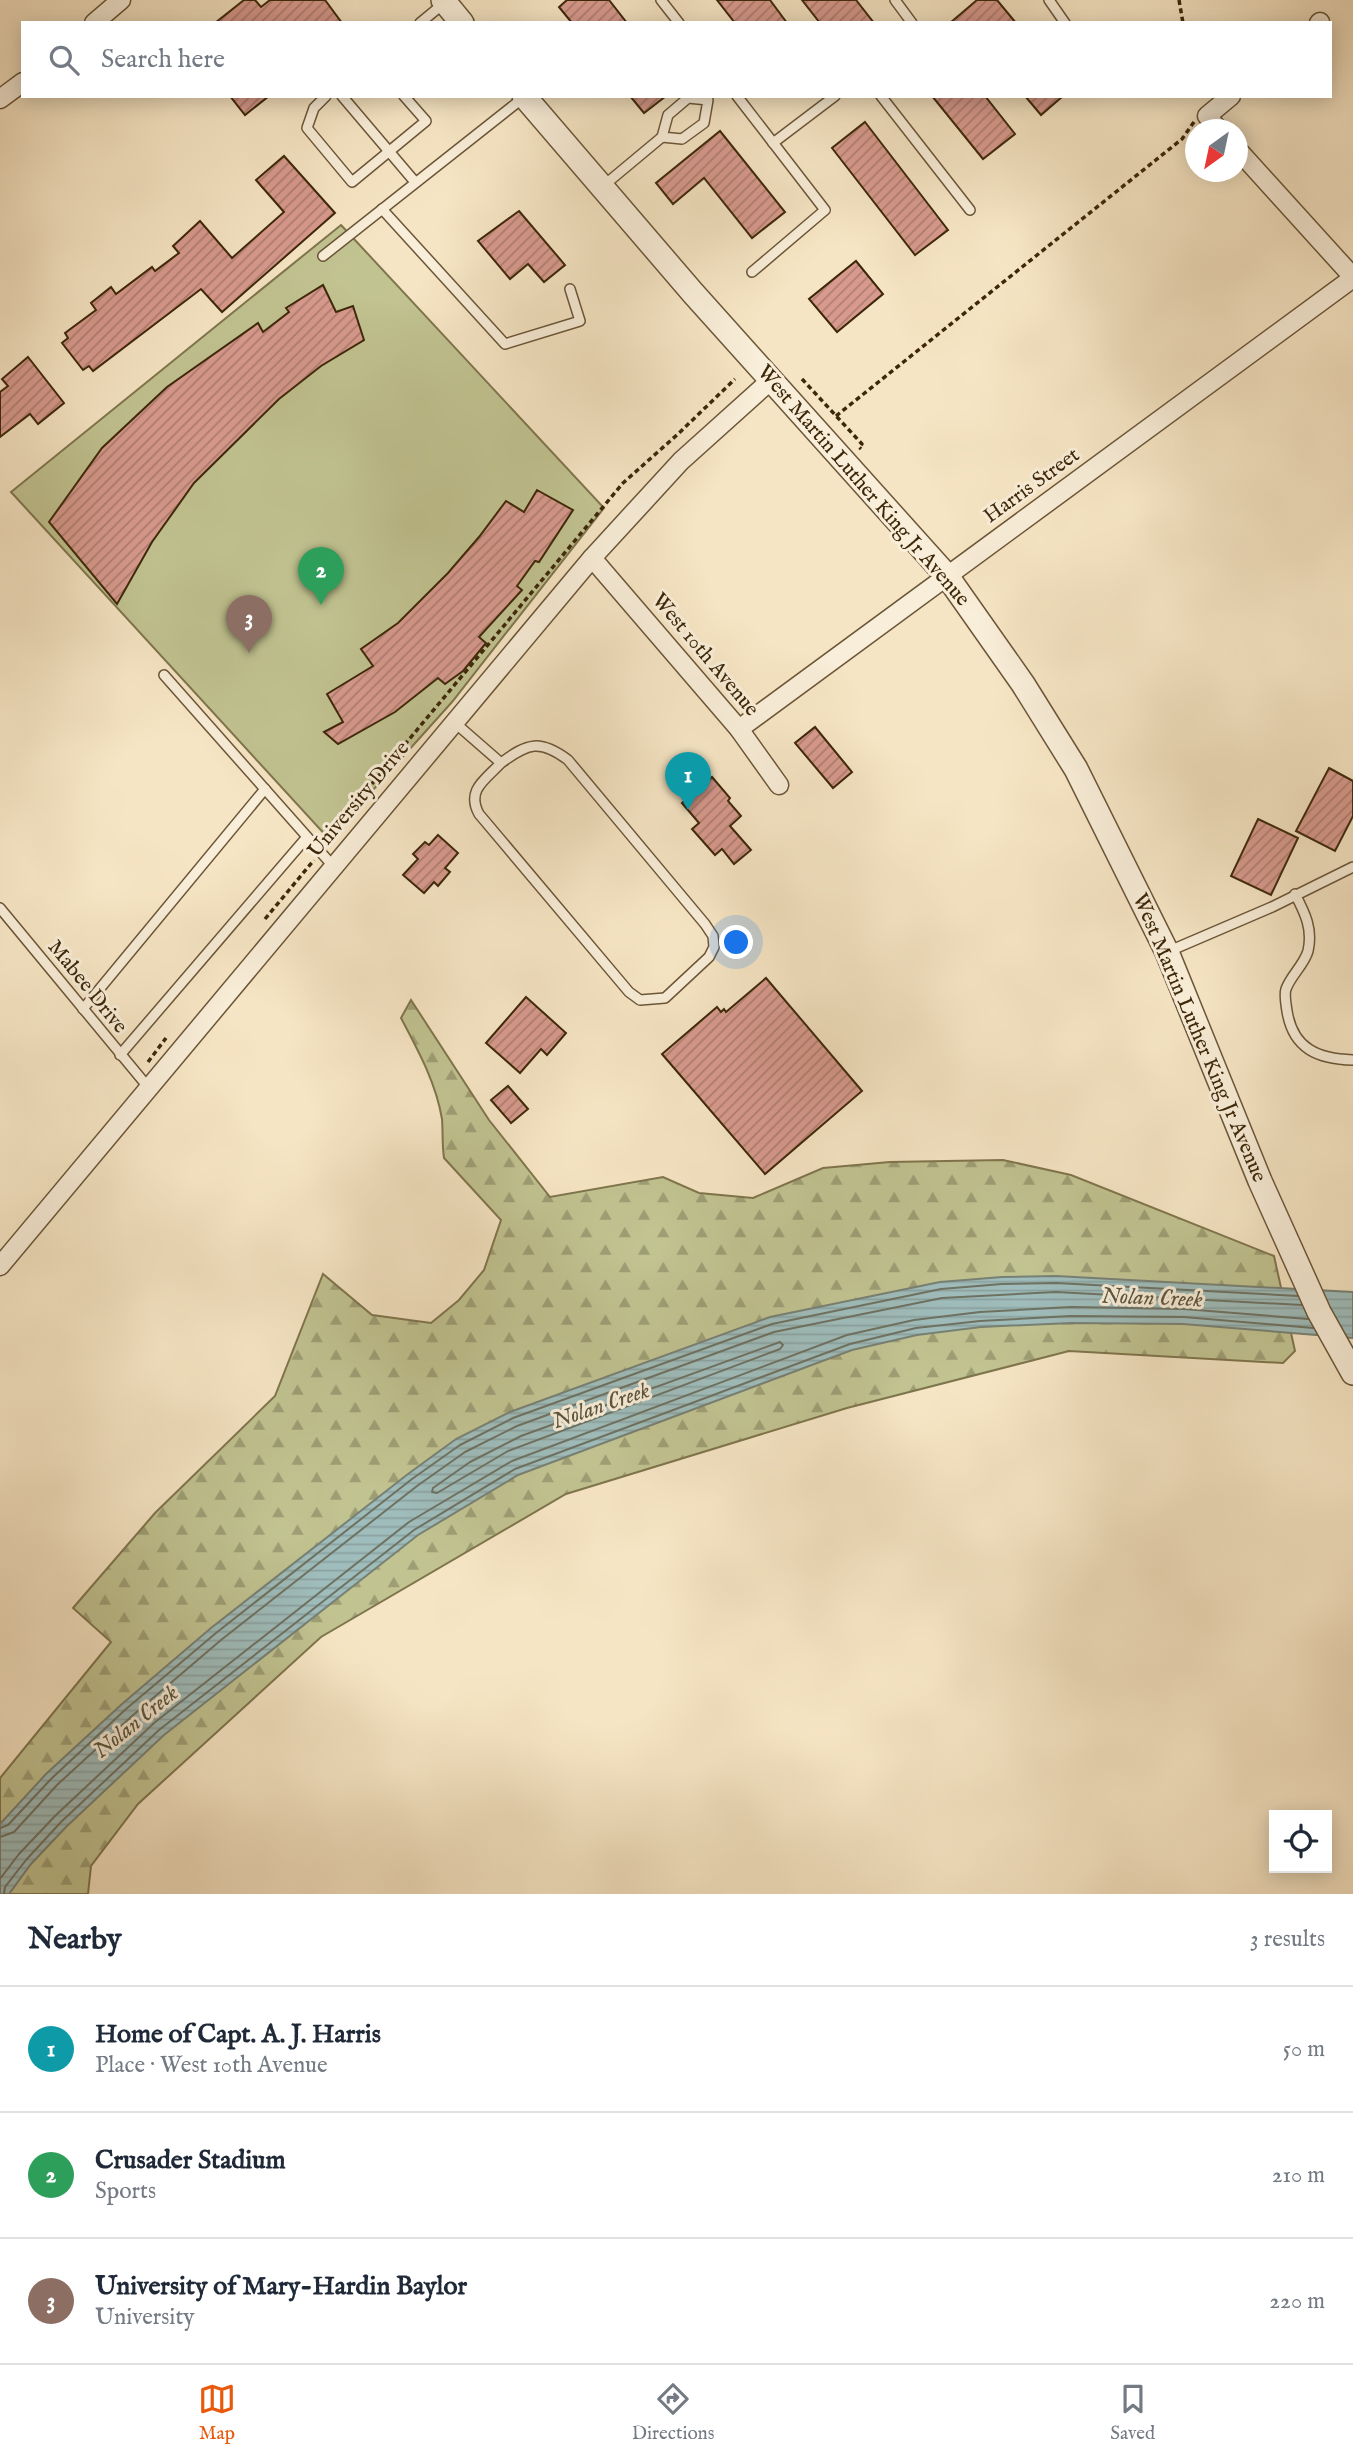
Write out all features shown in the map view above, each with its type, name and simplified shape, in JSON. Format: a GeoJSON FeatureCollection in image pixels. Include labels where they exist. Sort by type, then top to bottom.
{"type":"FeatureCollection","features":[{"type":"Feature","properties":{"kind":"street"},"geometry":{"type":"LineString","coordinates":[[96,21],[121,0]]}},
{"type":"Feature","properties":{"kind":"street"},"geometry":{"type":"LineString","coordinates":[[444,1],[460,21]]}},
{"type":"Feature","properties":{"kind":"street"},"geometry":{"type":"LineString","coordinates":[[0,99],[21,83]]}},
{"type":"Feature","properties":{"kind":"street","name":"West Martin Luther King Jr Avenue"},"geometry":{"type":"LineString","coordinates":[[526,98],[601,188],[947,576],[1023,684],[1076,769],[1167,952],[1259,1181],[1319,1312],[1353,1373]]}},
{"type":"Feature","properties":{"kind":"street"},"geometry":{"type":"LineString","coordinates":[[1210,119],[1229,98]]}},
{"type":"Feature","properties":{"kind":"street"},"geometry":{"type":"LineString","coordinates":[[1248,162],[1353,278]]}},
{"type":"Feature","properties":{"kind":"street","name":"Harris Street"},"geometry":{"type":"LineString","coordinates":[[738,729],[1353,278]]}},
{"type":"Feature","properties":{"kind":"street","name":"University Drive"},"geometry":{"type":"LineString","coordinates":[[0,1266],[592,558],[681,461],[771,380]]}},
{"type":"Feature","properties":{"kind":"street","name":"West 10th Avenue"},"geometry":{"type":"LineString","coordinates":[[592,558],[738,729],[779,785]]}},
{"type":"Feature","properties":{"kind":"lane"},"geometry":{"type":"LineString","coordinates":[[661,0],[677,21]]}},
{"type":"Feature","properties":{"kind":"lane"},"geometry":{"type":"LineString","coordinates":[[895,0],[911,21]]}},
{"type":"Feature","properties":{"kind":"lane"},"geometry":{"type":"LineString","coordinates":[[1049,0],[1064,21]]}},
{"type":"Feature","properties":{"kind":"lane"},"geometry":{"type":"LineString","coordinates":[[422,21],[444,1]]}},
{"type":"Feature","properties":{"kind":"lane"},"geometry":{"type":"LineString","coordinates":[[324,98],[314,107],[307,128],[352,182],[426,121],[406,98]]}},
{"type":"Feature","properties":{"kind":"lane"},"geometry":{"type":"LineString","coordinates":[[344,98],[415,183]]}},
{"type":"Feature","properties":{"kind":"lane"},"geometry":{"type":"LineString","coordinates":[[323,256],[521,98]]}},
{"type":"Feature","properties":{"kind":"lane"},"geometry":{"type":"LineString","coordinates":[[601,188],[662,137],[668,115],[688,98],[710,98],[704,122],[682,139],[662,137]]}},
{"type":"Feature","properties":{"kind":"lane"},"geometry":{"type":"LineString","coordinates":[[739,98],[825,210],[752,272]]}},
{"type":"Feature","properties":{"kind":"lane"},"geometry":{"type":"LineString","coordinates":[[773,143],[832,98]]}},
{"type":"Feature","properties":{"kind":"lane"},"geometry":{"type":"LineString","coordinates":[[883,98],[970,210]]}},
{"type":"Feature","properties":{"kind":"lane"},"geometry":{"type":"LineString","coordinates":[[382,209],[505,344],[580,321],[570,289]]}},
{"type":"Feature","properties":{"kind":"lane"},"geometry":{"type":"LineString","coordinates":[[164,675],[333,866]]}},
{"type":"Feature","properties":{"kind":"lane"},"geometry":{"type":"LineString","coordinates":[[454,722],[501,763]]}},
{"type":"Feature","properties":{"kind":"lane"},"geometry":{"type":"LineString","coordinates":[[520,748],[553,748],[568,760],[705,924],[713,936],[714,947],[709,957],[665,998],[640,1000],[629,992],[480,814],[473,803],[474,794],[501,763],[520,748]]}},
{"type":"Feature","properties":{"kind":"lane"},"geometry":{"type":"LineString","coordinates":[[83,1009],[265,789]]}},
{"type":"Feature","properties":{"kind":"lane"},"geometry":{"type":"LineString","coordinates":[[120,1055],[307,837]]}},
{"type":"Feature","properties":{"kind":"lane"},"geometry":{"type":"LineString","coordinates":[[1167,952],[1272,907],[1353,867]]}},
{"type":"Feature","properties":{"kind":"lane"},"geometry":{"type":"LineString","coordinates":[[1295,894],[1309,920],[1310,934],[1308,951],[1286,990],[1289,1024],[1297,1039],[1312,1052],[1330,1059],[1353,1060]]}},
{"type":"Feature","properties":{"kind":"lane","name":"Mabee Drive"},"geometry":{"type":"LineString","coordinates":[[0,908],[148,1087]]}},
{"type":"Feature","properties":{"kind":"path"},"geometry":{"type":"LineString","coordinates":[[1180,0],[1183,21]]}},
{"type":"Feature","properties":{"kind":"path"},"geometry":{"type":"LineString","coordinates":[[836,416],[1185,137]]}},
{"type":"Feature","properties":{"kind":"path"},"geometry":{"type":"LineString","coordinates":[[352,817],[360,808],[356,803],[596,513],[623,483],[735,379]]}},
{"type":"Feature","properties":{"kind":"path"},"geometry":{"type":"LineString","coordinates":[[802,379],[862,444],[859,447],[867,456]]}},
{"type":"Feature","properties":{"kind":"path"},"geometry":{"type":"LineString","coordinates":[[259,926],[321,852]]}},
{"type":"Feature","properties":{"kind":"path"},"geometry":{"type":"LineString","coordinates":[[148,1087],[148,1059],[173,1030]]}},
{"type":"Feature","properties":{"kind":"green space"},"geometry":{"type":"Polygon","coordinates":[[[341,225],[604,508],[452,702],[329,839],[11,492],[341,225]]]}},
{"type":"Feature","properties":{"kind":"green space"},"geometry":{"type":"Polygon","coordinates":[[[411,1000],[489,1120],[550,1197],[663,1177],[699,1193],[753,1198],[823,1168],[890,1162],[1003,1160],[1071,1175],[1274,1256],[1295,1351],[1283,1363],[1069,1351],[847,1408],[566,1494],[321,1637],[138,1804],[91,1866],[88,1894],[0,1894],[0,1778],[111,1642],[73,1608],[155,1513],[275,1396],[323,1274],[372,1315],[431,1323],[459,1300],[484,1270],[501,1220],[444,1158],[442,1119],[435,1093],[401,1018],[411,1000]]]}},
{"type":"Feature","properties":{"kind":"water","name":"Nolan Creek"},"geometry":{"type":"Polygon","coordinates":[[[1056,1276],[1353,1292],[1353,1338],[1183,1324],[1071,1323],[981,1327],[917,1335],[852,1350],[518,1475],[418,1535],[164,1735],[66,1827],[31,1864],[9,1894],[0,1894],[0,1824],[46,1774],[211,1628],[456,1439],[510,1412],[770,1317],[940,1282],[1056,1276]]]}},
{"type":"Feature","properties":{"kind":"building"},"geometry":{"type":"Polygon","coordinates":[[[244,0],[255,0],[261,7],[270,0],[325,0],[341,21],[218,21],[244,0]]]}},
{"type":"Feature","properties":{"kind":"building"},"geometry":{"type":"Polygon","coordinates":[[[567,0],[609,0],[625,21],[570,21],[559,7],[567,0]]]}},
{"type":"Feature","properties":{"kind":"building"},"geometry":{"type":"Polygon","coordinates":[[[717,0],[770,0],[786,21],[733,21],[717,0]]]}},
{"type":"Feature","properties":{"kind":"building"},"geometry":{"type":"Polygon","coordinates":[[[802,0],[856,0],[872,21],[818,21],[802,0]]]}},
{"type":"Feature","properties":{"kind":"building"},"geometry":{"type":"Polygon","coordinates":[[[977,0],[997,0],[1014,21],[952,21],[977,0]]]}},
{"type":"Feature","properties":{"kind":"building"},"geometry":{"type":"Polygon","coordinates":[[[232,98],[266,98],[245,115],[232,98]]]}},
{"type":"Feature","properties":{"kind":"building"},"geometry":{"type":"Polygon","coordinates":[[[632,98],[663,98],[644,113],[632,98]]]}},
{"type":"Feature","properties":{"kind":"building"},"geometry":{"type":"Polygon","coordinates":[[[934,98],[987,98],[1015,134],[983,159],[934,98]]]}},
{"type":"Feature","properties":{"kind":"building"},"geometry":{"type":"Polygon","coordinates":[[[1027,98],[1061,98],[1041,115],[1027,98]]]}},
{"type":"Feature","properties":{"kind":"building"},"geometry":{"type":"Polygon","coordinates":[[[865,122],[948,230],[915,255],[832,148],[865,122]]]}},
{"type":"Feature","properties":{"kind":"building"},"geometry":{"type":"Polygon","coordinates":[[[720,131],[785,212],[752,238],[704,178],[673,204],[656,183],[720,131]]]}},
{"type":"Feature","properties":{"kind":"building"},"geometry":{"type":"Polygon","coordinates":[[[284,156],[335,213],[222,312],[201,289],[93,371],[89,366],[83,370],[62,343],[68,338],[65,333],[96,310],[91,303],[111,287],[116,294],[152,267],[155,271],[179,253],[173,246],[200,221],[232,258],[284,212],[256,180],[284,156]]]}},
{"type":"Feature","properties":{"kind":"building"},"geometry":{"type":"Polygon","coordinates":[[[519,211],[565,265],[544,282],[528,264],[510,279],[478,241],[519,211]]]}},
{"type":"Feature","properties":{"kind":"building"},"geometry":{"type":"Polygon","coordinates":[[[856,261],[883,294],[837,332],[809,299],[856,261]]]}},
{"type":"Feature","properties":{"kind":"building"},"geometry":{"type":"Polygon","coordinates":[[[323,285],[336,312],[353,306],[364,340],[321,366],[279,399],[194,483],[152,542],[117,604],[49,522],[102,448],[167,387],[258,323],[263,332],[289,312],[286,308],[323,285]]]}},
{"type":"Feature","properties":{"kind":"building"},"geometry":{"type":"Polygon","coordinates":[[[28,357],[64,403],[38,424],[30,414],[0,437],[0,392],[8,386],[2,379],[28,357]]]}},
{"type":"Feature","properties":{"kind":"building"},"geometry":{"type":"Polygon","coordinates":[[[537,490],[573,510],[539,562],[535,561],[517,586],[522,590],[479,637],[486,643],[463,671],[445,684],[438,678],[395,712],[338,744],[324,732],[343,722],[327,694],[373,666],[361,649],[398,623],[448,573],[506,501],[524,512],[537,490]]]}},
{"type":"Feature","properties":{"kind":"building"},"geometry":{"type":"Polygon","coordinates":[[[815,727],[852,772],[833,788],[795,743],[815,727]]]}},
{"type":"Feature","properties":{"kind":"building"},"geometry":{"type":"Polygon","coordinates":[[[1329,768],[1353,781],[1353,816],[1335,851],[1296,831],[1329,768]]]}},
{"type":"Feature","properties":{"kind":"building"},"geometry":{"type":"Polygon","coordinates":[[[712,777],[741,816],[730,826],[751,850],[734,864],[722,849],[715,855],[692,829],[699,823],[682,803],[712,777]]]}},
{"type":"Feature","properties":{"kind":"building"},"geometry":{"type":"Polygon","coordinates":[[[1258,819],[1298,838],[1271,895],[1231,876],[1258,819]]]}},
{"type":"Feature","properties":{"kind":"building"},"geometry":{"type":"Polygon","coordinates":[[[438,835],[458,853],[445,868],[450,872],[438,886],[434,882],[424,893],[403,875],[418,859],[413,854],[425,842],[429,845],[438,835]]]}},
{"type":"Feature","properties":{"kind":"building"},"geometry":{"type":"Polygon","coordinates":[[[766,978],[862,1091],[765,1174],[662,1054],[717,1007],[721,1012],[724,1009],[726,1012],[766,978]]]}},
{"type":"Feature","properties":{"kind":"building"},"geometry":{"type":"Polygon","coordinates":[[[526,997],[566,1033],[547,1055],[541,1049],[520,1073],[486,1043],[526,997]]]}},
{"type":"Feature","properties":{"kind":"building"},"geometry":{"type":"Polygon","coordinates":[[[508,1086],[528,1109],[511,1123],[491,1100],[508,1086]]]}},
{"type":"Feature","properties":{"kind":"place","name":"Crusader Stadium"},"geometry":{"type":"Point","coordinates":[321,605]}},
{"type":"Feature","properties":{"kind":"place","name":"University of Mary-Hardin Baylor"},"geometry":{"type":"Point","coordinates":[249,653]}},
{"type":"Feature","properties":{"kind":"place","name":"Home of Capt. A. J. Harris"},"geometry":{"type":"Point","coordinates":[688,810]}}]}
